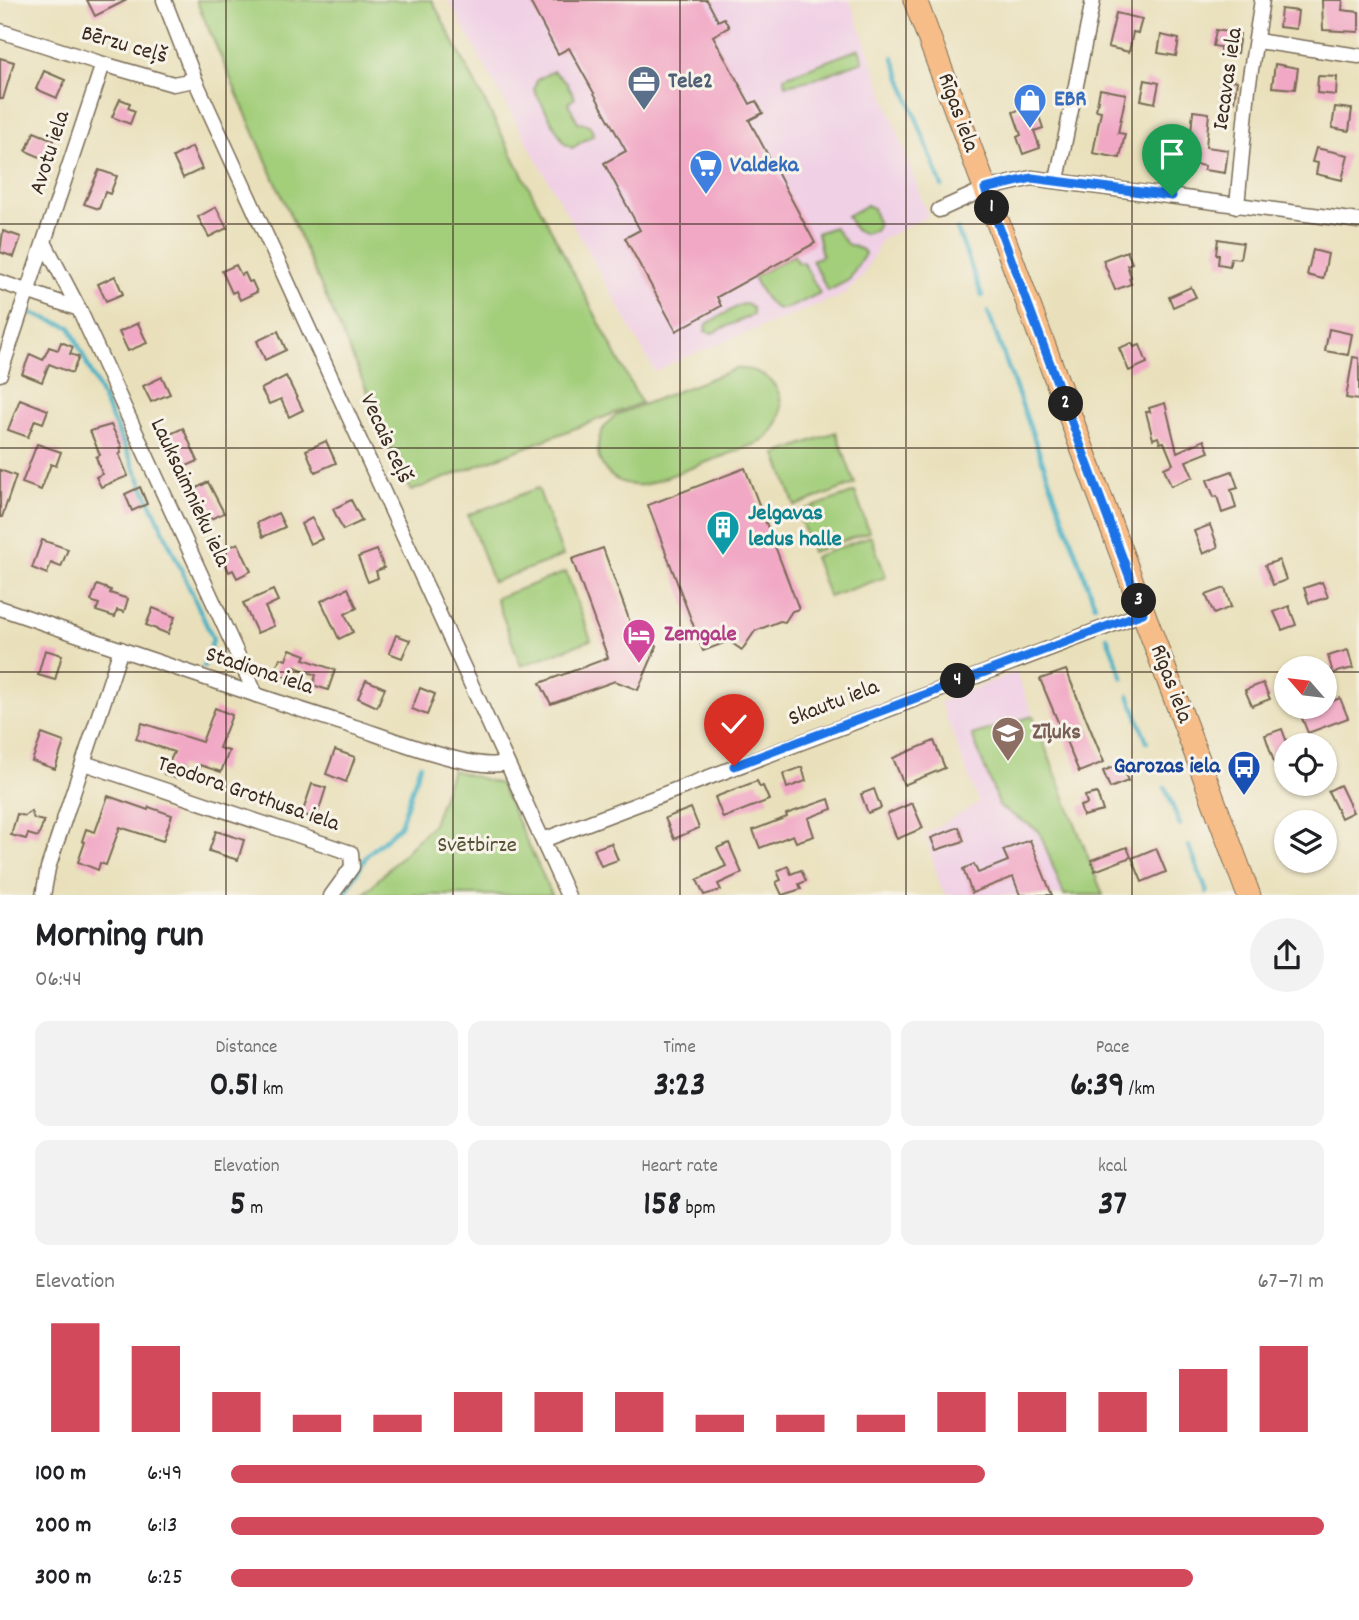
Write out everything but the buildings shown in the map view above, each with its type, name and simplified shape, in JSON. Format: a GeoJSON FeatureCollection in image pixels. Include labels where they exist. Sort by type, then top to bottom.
{"type":"FeatureCollection","features":[{"type":"Feature","properties":{"kind":"main road","name":"Rīgas iela"},"geometry":{"type":"LineString","coordinates":[[915,0],[1249,895]]}},
{"type":"Feature","properties":{"kind":"street","name":"Vecais ceļš"},"geometry":{"type":"LineString","coordinates":[[164,0],[195,80],[568,895]]}},
{"type":"Feature","properties":{"kind":"street"},"geometry":{"type":"LineString","coordinates":[[1057,180],[1093,0]]}},
{"type":"Feature","properties":{"kind":"street","name":"Iecavas iela"},"geometry":{"type":"LineString","coordinates":[[1237,206],[1248,89],[1262,0]]}},
{"type":"Feature","properties":{"kind":"street","name":"Bērzu ceļš"},"geometry":{"type":"LineString","coordinates":[[0,31],[173,84],[195,80]]}},
{"type":"Feature","properties":{"kind":"street"},"geometry":{"type":"LineString","coordinates":[[1257,41],[1359,55]]}},
{"type":"Feature","properties":{"kind":"street","name":"Avotu iela"},"geometry":{"type":"LineString","coordinates":[[0,374],[103,64]]}},
{"type":"Feature","properties":{"kind":"street"},"geometry":{"type":"LineString","coordinates":[[939,210],[985,189],[1032,178],[1359,221]]}},
{"type":"Feature","properties":{"kind":"street","name":"Lauksaimnieku iela"},"geometry":{"type":"LineString","coordinates":[[45,244],[79,309],[256,695]]}},
{"type":"Feature","properties":{"kind":"street"},"geometry":{"type":"LineString","coordinates":[[0,282],[79,309]]}},
{"type":"Feature","properties":{"kind":"street","name":"Stadiona iela"},"geometry":{"type":"LineString","coordinates":[[0,608],[424,749],[485,766],[506,763]]}},
{"type":"Feature","properties":{"kind":"street","name":"Skautu iela"},"geometry":{"type":"LineString","coordinates":[[542,840],[1143,613]]}},
{"type":"Feature","properties":{"kind":"street"},"geometry":{"type":"LineString","coordinates":[[43,895],[48,868],[121,649]]}},
{"type":"Feature","properties":{"kind":"street","name":"Teodora Grothusa iela"},"geometry":{"type":"LineString","coordinates":[[84,763],[351,853],[352,867],[331,895]]}},
{"type":"Feature","properties":{"kind":"shaded area"},"geometry":{"type":"Polygon","coordinates":[[[448,0],[850,0],[928,216],[882,239],[863,276],[843,295],[683,358],[655,372],[448,0]]]}},
{"type":"Feature","properties":{"kind":"shaded area","name":"Zīļuks"},"geometry":{"type":"Polygon","coordinates":[[[1016,672],[1103,895],[946,895],[940,885],[925,834],[979,803],[940,702],[1016,672]]]}},
{"type":"Feature","properties":{"kind":"green space"},"geometry":{"type":"Polygon","coordinates":[[[196,0],[432,0],[641,403],[411,491],[196,0]]]}},
{"type":"Feature","properties":{"kind":"green space"},"geometry":{"type":"Polygon","coordinates":[[[859,49],[863,61],[815,79],[786,85],[784,77],[859,49]]]}},
{"type":"Feature","properties":{"kind":"green space"},"geometry":{"type":"Polygon","coordinates":[[[553,71],[566,82],[575,98],[568,103],[578,122],[592,129],[593,135],[572,148],[564,143],[534,90],[537,80],[553,71]]]}},
{"type":"Feature","properties":{"kind":"green space"},"geometry":{"type":"Polygon","coordinates":[[[867,205],[873,208],[878,226],[875,231],[863,234],[855,230],[847,216],[867,205]]]}},
{"type":"Feature","properties":{"kind":"green space"},"geometry":{"type":"Polygon","coordinates":[[[834,227],[847,244],[863,250],[865,254],[849,280],[828,291],[812,260],[822,256],[817,233],[834,227]]]}},
{"type":"Feature","properties":{"kind":"green space"},"geometry":{"type":"Polygon","coordinates":[[[794,255],[798,263],[803,262],[820,293],[780,309],[768,301],[753,277],[794,255]]]}},
{"type":"Feature","properties":{"kind":"green space"},"geometry":{"type":"Polygon","coordinates":[[[747,304],[753,309],[753,315],[712,333],[705,331],[707,324],[740,305],[747,304]]]}},
{"type":"Feature","properties":{"kind":"green space"},"geometry":{"type":"Polygon","coordinates":[[[735,369],[751,370],[764,375],[779,394],[779,419],[761,442],[645,485],[617,480],[607,472],[600,462],[599,438],[605,426],[616,415],[735,369]]]}},
{"type":"Feature","properties":{"kind":"green space"},"geometry":{"type":"Polygon","coordinates":[[[836,432],[855,484],[795,506],[776,454],[836,432]]]}},
{"type":"Feature","properties":{"kind":"green space"},"geometry":{"type":"Polygon","coordinates":[[[538,488],[563,556],[493,582],[468,515],[538,488]]]}},
{"type":"Feature","properties":{"kind":"green space"},"geometry":{"type":"Polygon","coordinates":[[[855,492],[869,532],[812,552],[798,512],[855,492]]]}},
{"type":"Feature","properties":{"kind":"green space"},"geometry":{"type":"Polygon","coordinates":[[[871,536],[886,577],[829,597],[814,557],[871,536]]]}},
{"type":"Feature","properties":{"kind":"green space"},"geometry":{"type":"Polygon","coordinates":[[[566,572],[591,640],[521,666],[496,598],[566,572]]]}},
{"type":"Feature","properties":{"kind":"green space"},"geometry":{"type":"Polygon","coordinates":[[[1033,716],[1103,895],[1064,895],[1039,831],[1000,807],[972,735],[1033,716]]]}},
{"type":"Feature","properties":{"kind":"green space","name":"Svētbirze"},"geometry":{"type":"Polygon","coordinates":[[[452,770],[500,784],[552,895],[363,895],[433,824],[452,770]]]}},
{"type":"Feature","properties":{"kind":"waterway"},"geometry":{"type":"LineString","coordinates":[[893,57],[942,186]]}},
{"type":"Feature","properties":{"kind":"waterway"},"geometry":{"type":"LineString","coordinates":[[957,229],[982,296]]}},
{"type":"Feature","properties":{"kind":"waterway"},"geometry":{"type":"LineString","coordinates":[[988,312],[1095,605]]}},
{"type":"Feature","properties":{"kind":"waterway"},"geometry":{"type":"LineString","coordinates":[[31,313],[70,327],[213,639],[204,666]]}},
{"type":"Feature","properties":{"kind":"waterway"},"geometry":{"type":"LineString","coordinates":[[1107,637],[1123,678]]}},
{"type":"Feature","properties":{"kind":"waterway"},"geometry":{"type":"LineString","coordinates":[[1129,695],[1147,742]]}},
{"type":"Feature","properties":{"kind":"waterway"},"geometry":{"type":"LineString","coordinates":[[345,895],[367,855],[400,826],[420,765]]}},
{"type":"Feature","properties":{"kind":"waterway"},"geometry":{"type":"LineString","coordinates":[[1165,787],[1180,825]]}},
{"type":"Feature","properties":{"kind":"waterway"},"geometry":{"type":"LineString","coordinates":[[1189,846],[1207,892]]}},
{"type":"Feature","properties":{"kind":"place","name":"Tele2"},"geometry":{"type":"Point","coordinates":[644,112]}},
{"type":"Feature","properties":{"kind":"place","name":"EBR"},"geometry":{"type":"Point","coordinates":[1030,130]}},
{"type":"Feature","properties":{"kind":"place","name":"Valdeka"},"geometry":{"type":"Point","coordinates":[706,196]}},
{"type":"Feature","properties":{"kind":"place","name":"Jelgavas ledus halle"},"geometry":{"type":"Point","coordinates":[723,557]}},
{"type":"Feature","properties":{"kind":"place","name":"Zemgale"},"geometry":{"type":"Point","coordinates":[639,665]}},
{"type":"Feature","properties":{"kind":"place","name":"Zīļuks"},"geometry":{"type":"Point","coordinates":[1008,763]}},
{"type":"Feature","properties":{"kind":"place","name":"Garozas iela"},"geometry":{"type":"Point","coordinates":[1244,797]}},
{"type":"Feature","properties":{"kind":"route"},"geometry":{"type":"LineString","coordinates":[[734,766],[1143,613],[985,189],[1032,178],[1172,196]]}}]}
